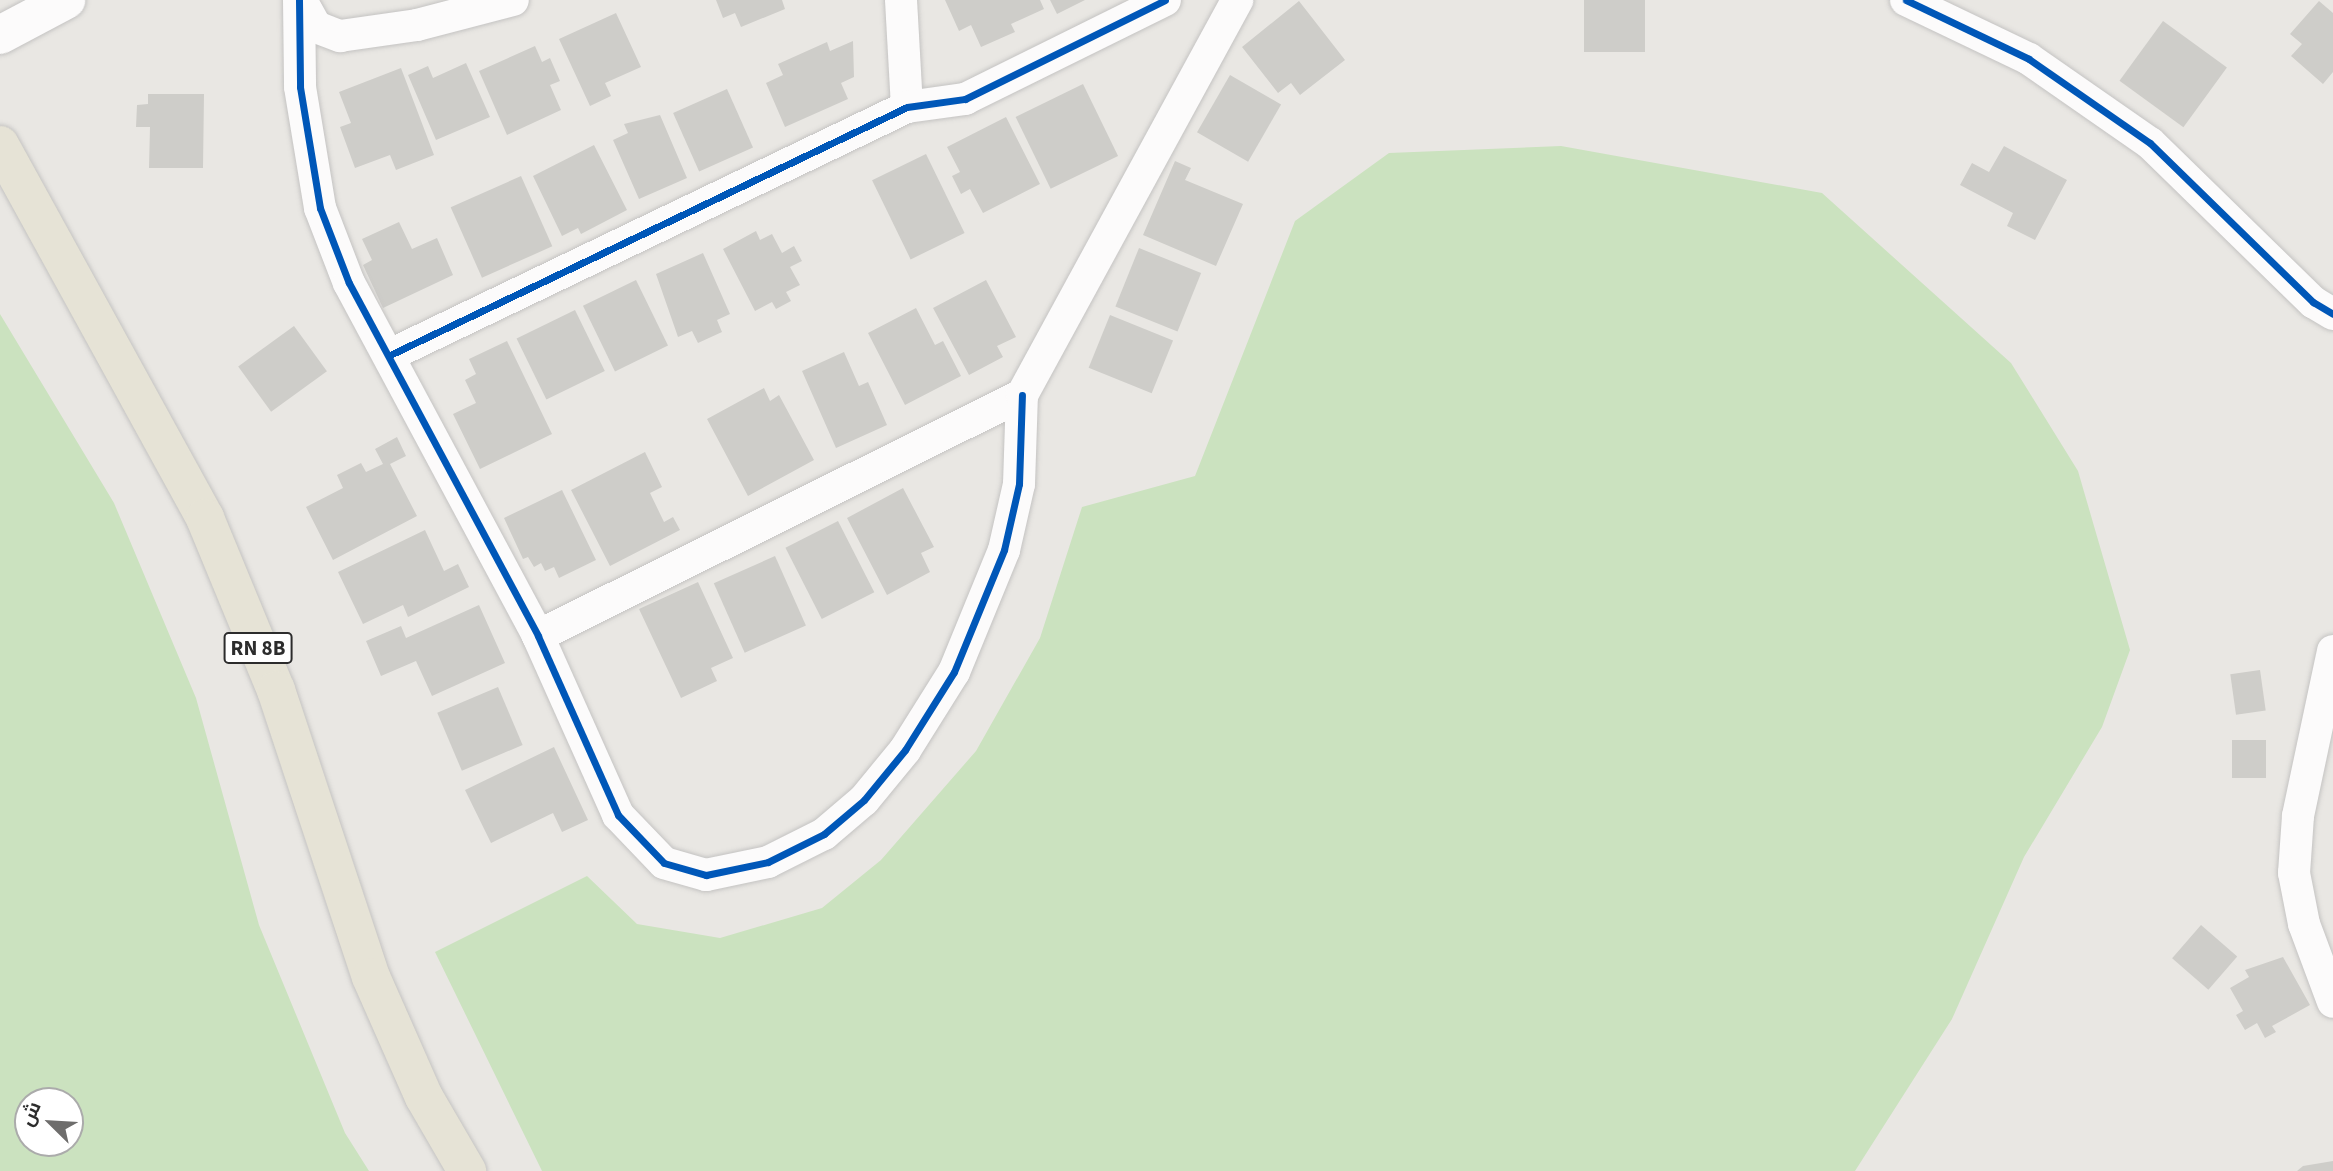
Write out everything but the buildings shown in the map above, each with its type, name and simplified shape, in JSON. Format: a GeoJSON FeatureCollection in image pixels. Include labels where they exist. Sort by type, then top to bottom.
{"type":"FeatureCollection","features":[{"type":"Feature","properties":{"kind":"main road","name":"RN 8B"},"geometry":{"type":"LineString","coordinates":[[0,145],[205,518],[276,690],[371,977],[424,1097],[467,1171]]}},
{"type":"Feature","properties":{"kind":"street"},"geometry":{"type":"LineString","coordinates":[[0,35],[66,0]]}},
{"type":"Feature","properties":{"kind":"street"},"geometry":{"type":"LineString","coordinates":[[300,0],[316,27],[340,36],[417,25],[513,0]]}},
{"type":"Feature","properties":{"kind":"street"},"geometry":{"type":"LineString","coordinates":[[300,0],[300,87],[320,208],[349,283],[390,355],[538,636],[618,815],[634,838],[664,863],[706,875],[768,862],[824,834],[864,800],[905,750],[954,672],[1004,550],[1019,484],[1023,395],[1237,0]]}},
{"type":"Feature","properties":{"kind":"street"},"geometry":{"type":"LineString","coordinates":[[901,0],[907,107]]}},
{"type":"Feature","properties":{"kind":"street"},"geometry":{"type":"LineString","coordinates":[[390,355],[907,107],[965,99],[1165,0]]}},
{"type":"Feature","properties":{"kind":"street"},"geometry":{"type":"LineString","coordinates":[[1906,0],[2029,59],[2150,143],[2313,302],[2333,314]]}},
{"type":"Feature","properties":{"kind":"street"},"geometry":{"type":"LineString","coordinates":[[538,636],[1023,395]]}},
{"type":"Feature","properties":{"kind":"street"},"geometry":{"type":"LineString","coordinates":[[2333,651],[2298,816],[2294,873],[2304,924],[2333,1002]]}},
{"type":"Feature","properties":{"kind":"green space"},"geometry":{"type":"Polygon","coordinates":[[[1561,146],[1822,193],[2011,363],[2078,471],[2130,650],[2102,727],[2024,857],[1952,1019],[1855,1171],[542,1171],[435,952],[587,876],[637,924],[720,938],[822,908],[881,860],[976,751],[1040,638],[1082,507],[1195,476],[1295,221],[1389,153],[1561,146]]]}},
{"type":"Feature","properties":{"kind":"green space"},"geometry":{"type":"Polygon","coordinates":[[[0,314],[114,503],[196,698],[259,925],[345,1133],[369,1171],[0,1171],[0,314]]]}},
{"type":"Feature","properties":{"kind":"cycle path"},"geometry":{"type":"LineString","coordinates":[[299,0],[300,87],[320,208],[349,283],[538,636],[618,815],[664,863],[706,875],[768,862],[824,834],[864,800],[905,750],[954,672],[1004,550],[1019,484],[1022,395]]}},
{"type":"Feature","properties":{"kind":"cycle path"},"geometry":{"type":"LineString","coordinates":[[390,355],[907,107],[965,99],[1165,0]]}},
{"type":"Feature","properties":{"kind":"cycle path"},"geometry":{"type":"LineString","coordinates":[[1906,0],[2029,59],[2150,143],[2313,302],[2333,314]]}}]}
